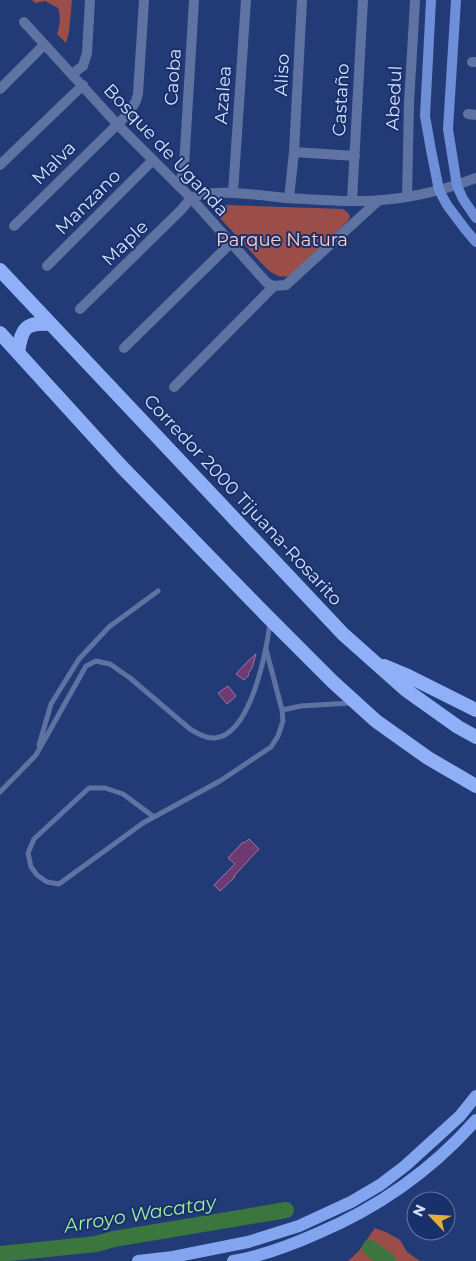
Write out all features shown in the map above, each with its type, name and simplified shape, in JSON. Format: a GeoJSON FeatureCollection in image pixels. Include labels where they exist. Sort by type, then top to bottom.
{"type":"FeatureCollection","features":[{"type":"Feature","properties":{"kind":"highway","name":"Corredor 2000 Tijuana-Rosarito"},"geometry":{"type":"LineString","coordinates":[[0,270],[330,620],[374,662],[413,695],[476,737]]}},
{"type":"Feature","properties":{"kind":"highway"},"geometry":{"type":"LineString","coordinates":[[18,352],[23,332],[33,324],[51,324]]}},
{"type":"Feature","properties":{"kind":"highway"},"geometry":{"type":"LineString","coordinates":[[0,332],[121,466],[270,620],[333,682],[376,721],[428,758],[476,786]]}},
{"type":"Feature","properties":{"kind":"highway"},"geometry":{"type":"LineString","coordinates":[[374,662],[408,676],[476,710]]}},
{"type":"Feature","properties":{"kind":"highway"},"geometry":{"type":"LineString","coordinates":[[463,779],[476,790]]}},
{"type":"Feature","properties":{"kind":"main road"},"geometry":{"type":"LineString","coordinates":[[431,0],[426,116],[439,190],[447,205],[476,242]]}},
{"type":"Feature","properties":{"kind":"main road"},"geometry":{"type":"LineString","coordinates":[[456,0],[448,129],[457,186],[476,218]]}},
{"type":"Feature","properties":{"kind":"main road"},"geometry":{"type":"LineString","coordinates":[[138,1261],[173,1257],[248,1242],[300,1226],[351,1202],[380,1185],[405,1166],[460,1116],[476,1096]]}},
{"type":"Feature","properties":{"kind":"main road"},"geometry":{"type":"LineString","coordinates":[[233,1261],[270,1253],[300,1242],[366,1210],[429,1167],[476,1120]]}},
{"type":"Feature","properties":{"kind":"street"},"geometry":{"type":"LineString","coordinates":[[72,74],[83,66],[87,53],[90,0]]}},
{"type":"Feature","properties":{"kind":"street","name":"Malva"},"geometry":{"type":"LineString","coordinates":[[14,226],[128,114],[136,101],[144,0]]}},
{"type":"Feature","properties":{"kind":"street","name":"Caoba"},"geometry":{"type":"LineString","coordinates":[[179,186],[184,167],[194,0]]}},
{"type":"Feature","properties":{"kind":"street","name":"Azalea"},"geometry":{"type":"LineString","coordinates":[[232,193],[246,0]]}},
{"type":"Feature","properties":{"kind":"street","name":"Aliso"},"geometry":{"type":"LineString","coordinates":[[289,198],[294,152],[302,0]]}},
{"type":"Feature","properties":{"kind":"street","name":"Castaño"},"geometry":{"type":"LineString","coordinates":[[352,201],[363,0]]}},
{"type":"Feature","properties":{"kind":"street","name":"Abedul"},"geometry":{"type":"LineString","coordinates":[[407,196],[409,103],[415,1]]}},
{"type":"Feature","properties":{"kind":"street","name":"Bosque de Uganda"},"geometry":{"type":"LineString","coordinates":[[24,22],[118,124],[191,198],[265,281],[274,286]]}},
{"type":"Feature","properties":{"kind":"street"},"geometry":{"type":"LineString","coordinates":[[1,86],[44,45]]}},
{"type":"Feature","properties":{"kind":"street"},"geometry":{"type":"LineString","coordinates":[[0,165],[82,85]]}},
{"type":"Feature","properties":{"kind":"street"},"geometry":{"type":"LineString","coordinates":[[294,152],[355,156]]}},
{"type":"Feature","properties":{"kind":"street","name":"Manzano"},"geometry":{"type":"LineString","coordinates":[[47,266],[153,160]]}},
{"type":"Feature","properties":{"kind":"street"},"geometry":{"type":"LineString","coordinates":[[191,198],[206,193],[232,193],[289,198],[352,201],[379,200],[457,186],[476,178]]}},
{"type":"Feature","properties":{"kind":"street","name":"Maple"},"geometry":{"type":"LineString","coordinates":[[80,309],[191,198]]}},
{"type":"Feature","properties":{"kind":"street"},"geometry":{"type":"LineString","coordinates":[[174,387],[274,286],[286,285],[379,200]]}},
{"type":"Feature","properties":{"kind":"street"},"geometry":{"type":"LineString","coordinates":[[124,348],[232,243]]}},
{"type":"Feature","properties":{"kind":"lane"},"geometry":{"type":"LineString","coordinates":[[36,755],[51,704],[79,659],[109,627],[158,591]]}},
{"type":"Feature","properties":{"kind":"lane"},"geometry":{"type":"LineString","coordinates":[[0,792],[36,755],[86,666],[96,661],[110,664],[130,678],[190,729],[213,739],[227,735],[240,720],[254,694],[266,649],[270,620]]}},
{"type":"Feature","properties":{"kind":"lane"},"geometry":{"type":"LineString","coordinates":[[154,817],[123,794],[105,788],[89,788],[34,839],[28,852],[31,867],[37,875],[47,882],[59,884],[143,823],[154,817],[220,781],[271,747],[278,736],[283,721],[282,710],[266,649]]}},
{"type":"Feature","properties":{"kind":"lane"},"geometry":{"type":"LineString","coordinates":[[282,710],[301,706],[356,703]]}},
{"type":"Feature","properties":{"kind":"green space"},"geometry":{"type":"Polygon","coordinates":[[[32,0],[72,0],[66,43],[57,34],[60,21],[58,8],[45,1],[35,3],[32,0]]]}},
{"type":"Feature","properties":{"kind":"green space","name":"Parque Natura"},"geometry":{"type":"Polygon","coordinates":[[[222,206],[343,209],[350,217],[290,276],[283,277],[267,269],[220,218],[218,213],[222,206]]]}},
{"type":"Feature","properties":{"kind":"green space"},"geometry":{"type":"Polygon","coordinates":[[[375,1228],[400,1240],[407,1252],[420,1261],[348,1261],[358,1252],[375,1228]]]}},
{"type":"Feature","properties":{"kind":"building"},"geometry":{"type":"Polygon","coordinates":[[[256,654],[249,675],[244,680],[236,674],[256,654]]]}},
{"type":"Feature","properties":{"kind":"building"},"geometry":{"type":"Polygon","coordinates":[[[228,686],[236,696],[227,704],[218,693],[228,686]]]}},
{"type":"Feature","properties":{"kind":"building"},"geometry":{"type":"Polygon","coordinates":[[[249,839],[259,849],[220,891],[214,885],[235,864],[228,858],[243,842],[249,839]]]}},
{"type":"Feature","properties":{"kind":"waterway","name":"Arroyo Wacatay"},"geometry":{"type":"LineString","coordinates":[[0,1254],[96,1244],[114,1239],[286,1210]]}},
{"type":"Feature","properties":{"kind":"waterway","name":"Arroyo Wacatay"},"geometry":{"type":"LineString","coordinates":[[370,1248],[388,1261]]}}]}
